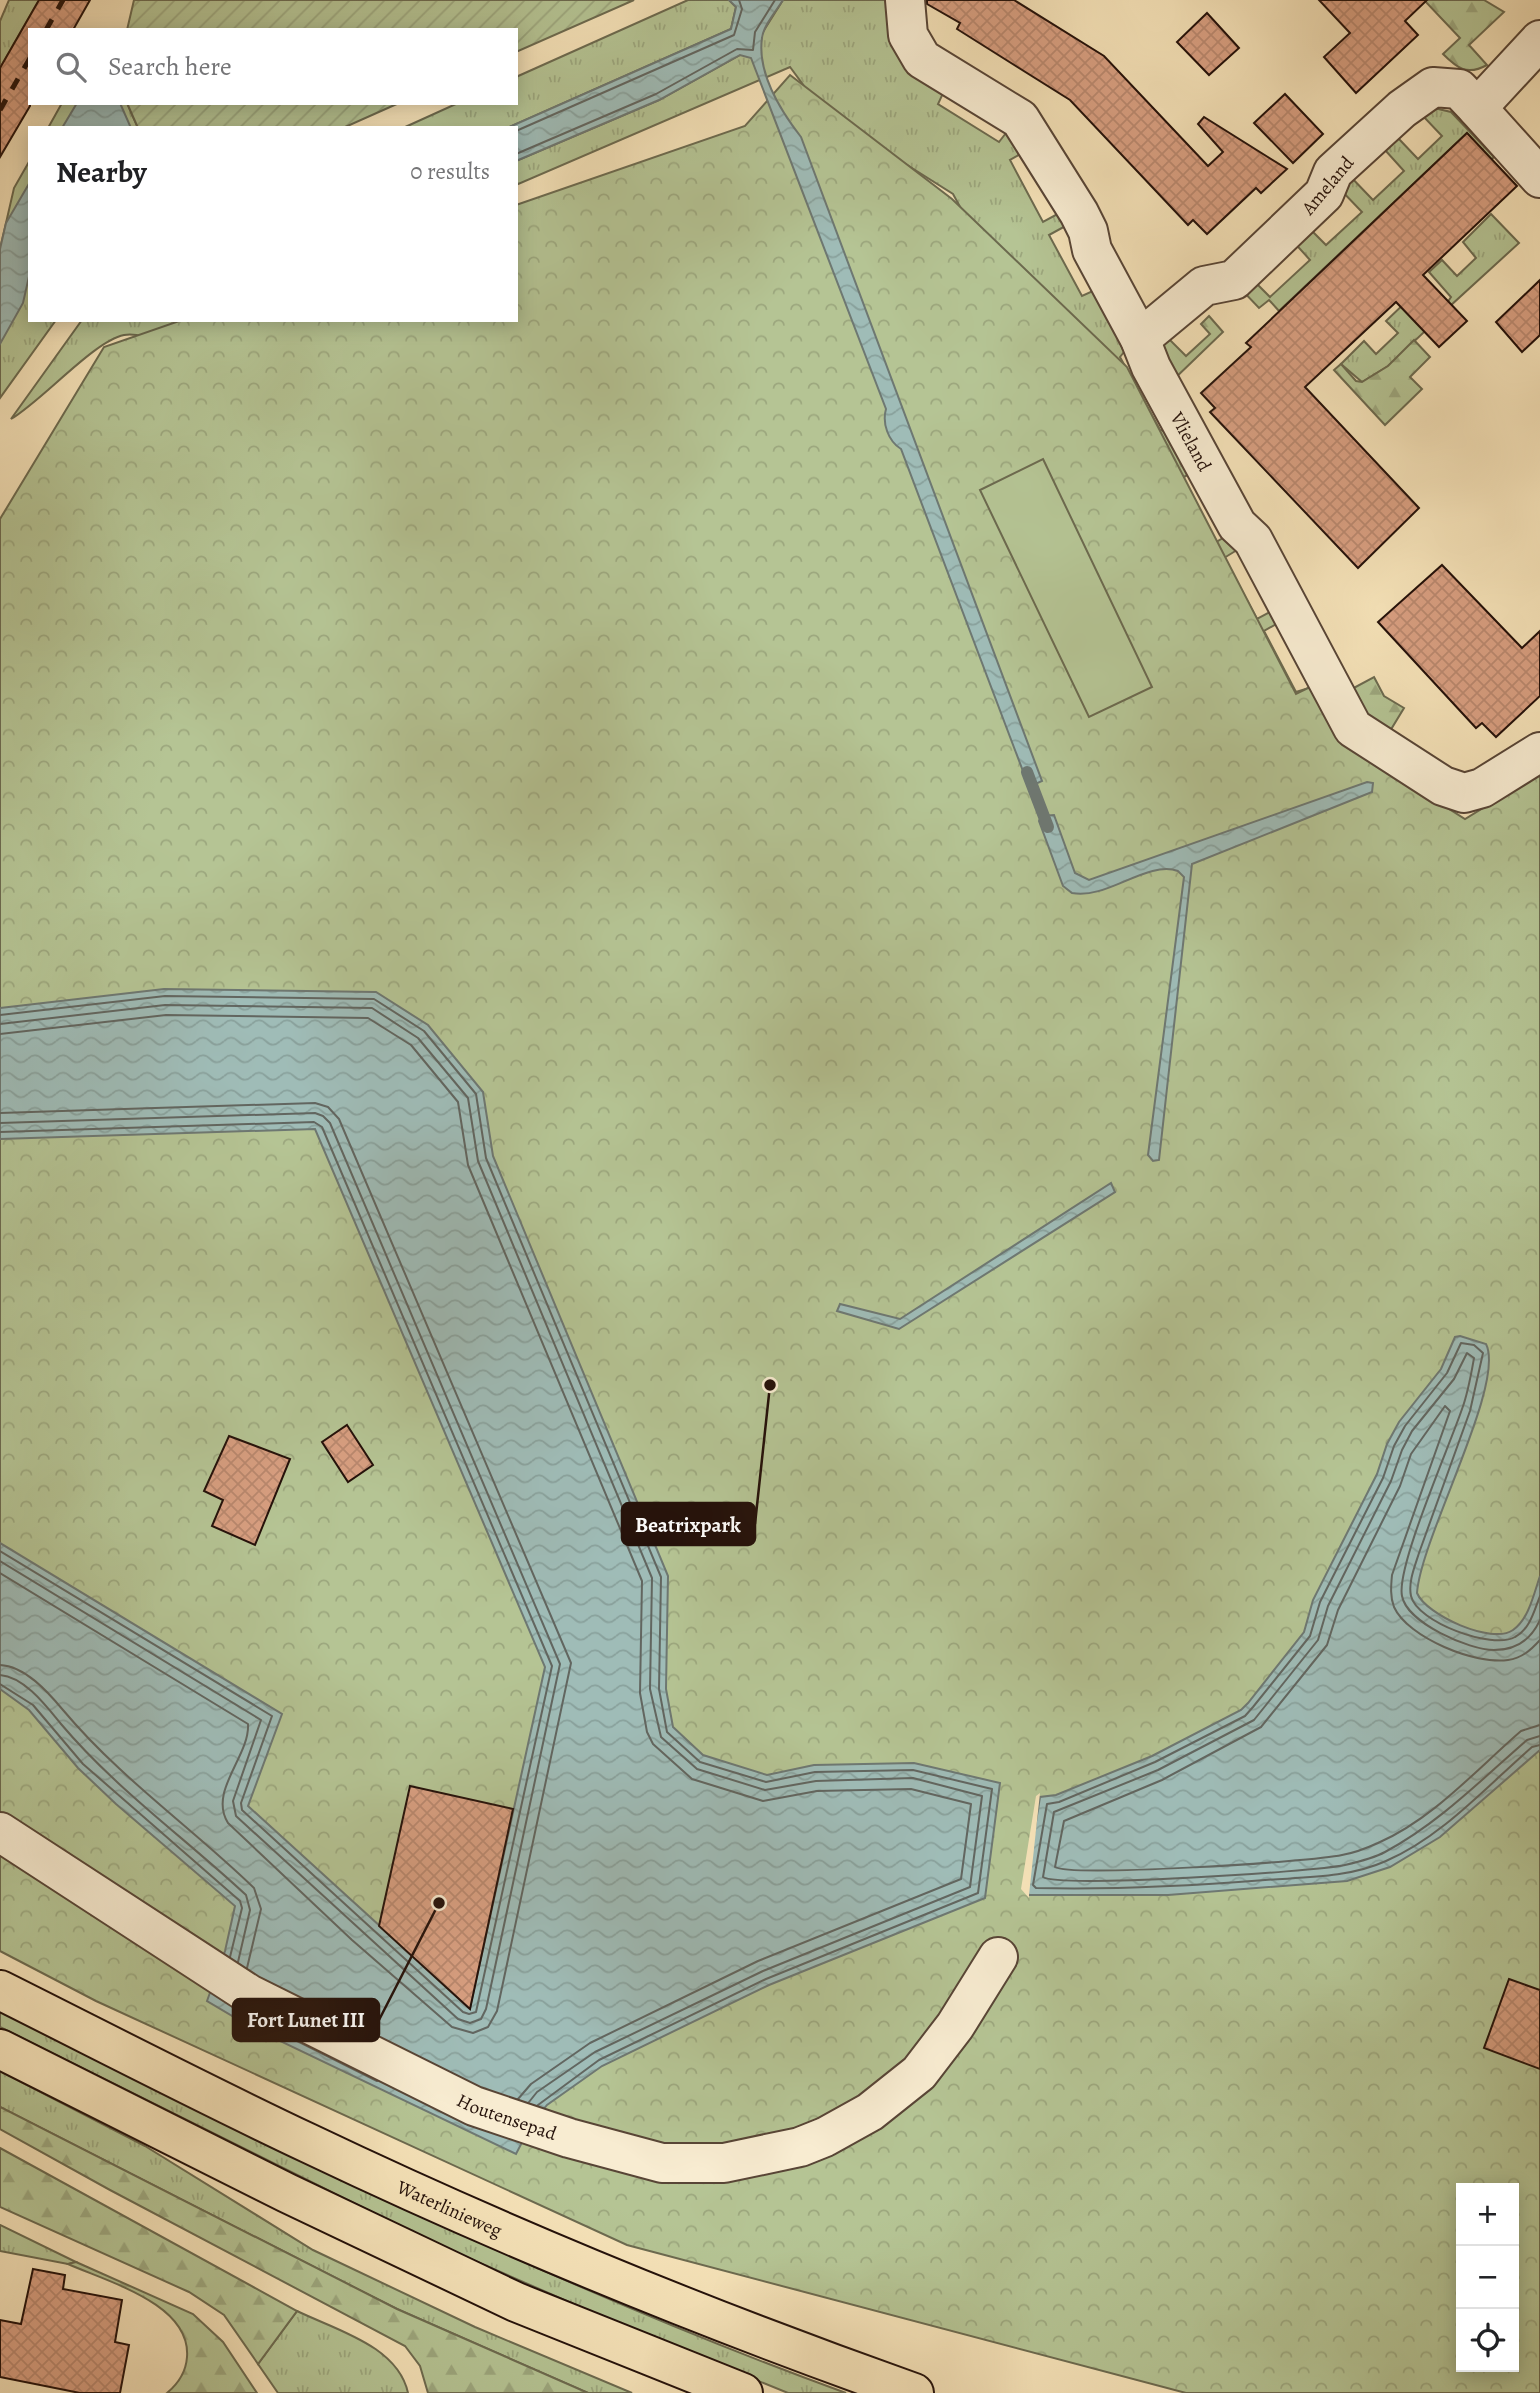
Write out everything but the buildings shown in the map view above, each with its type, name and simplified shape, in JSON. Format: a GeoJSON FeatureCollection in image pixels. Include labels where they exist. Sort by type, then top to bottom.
{"type":"FeatureCollection","features":[{"type":"Feature","properties":{"kind":"main road","name":"Waterlinieweg"},"geometry":{"type":"LineString","coordinates":[[0,1990],[308,2143],[534,2245],[769,2342],[914,2393]]}},
{"type":"Feature","properties":{"kind":"main road"},"geometry":{"type":"LineString","coordinates":[[0,2049],[287,2193],[516,2302],[743,2393]]}},
{"type":"Feature","properties":{"kind":"street","name":"Vlieland"},"geometry":{"type":"LineString","coordinates":[[905,0],[908,35],[922,59],[1020,119],[1079,213],[1088,231],[1092,250],[1140,339],[1151,367],[1237,525],[1253,540],[1353,728],[1443,786],[1464,793],[1482,788],[1540,752]]}},
{"type":"Feature","properties":{"kind":"street"},"geometry":{"type":"LineString","coordinates":[[1477,108],[1540,40]]}},
{"type":"Feature","properties":{"kind":"street","name":"Ameland"},"geometry":{"type":"LineString","coordinates":[[1140,339],[1204,286],[1234,280],[1324,194],[1333,172],[1402,109],[1433,87],[1459,89],[1540,178]]}},
{"type":"Feature","properties":{"kind":"street","name":"Houtensepad"},"geometry":{"type":"LineString","coordinates":[[0,1832],[249,1994],[474,2106],[569,2138],[662,2163],[724,2163],[800,2147],[825,2137],[870,2112],[919,2073],[955,2026],[998,1957]]}},
{"type":"Feature","properties":{"kind":"green space"},"geometry":{"type":"Polygon","coordinates":[[[9,0],[39,0],[0,68],[0,21],[9,0]]]}},
{"type":"Feature","properties":{"kind":"green space"},"geometry":{"type":"Polygon","coordinates":[[[134,0],[634,0],[518,51],[518,28],[127,28],[134,0]]]}},
{"type":"Feature","properties":{"kind":"green space"},"geometry":{"type":"Polygon","coordinates":[[[688,0],[729,0],[736,7],[731,29],[512,126],[407,126],[454,105],[518,105],[518,76],[688,0]]]}},
{"type":"Feature","properties":{"kind":"green space"},"geometry":{"type":"Polygon","coordinates":[[[783,0],[886,0],[902,63],[945,89],[938,104],[999,142],[1006,133],[1022,153],[1010,160],[1043,222],[1065,210],[1071,223],[1049,235],[1082,296],[1095,290],[1128,347],[1120,357],[1160,430],[1176,434],[1193,472],[1182,478],[1216,542],[1228,535],[1237,550],[1224,558],[1257,619],[1279,607],[1285,619],[1264,631],[1296,692],[1312,687],[1263,745],[1116,492],[953,194],[850,129],[813,98],[790,67],[518,184],[518,160],[659,100],[740,55],[761,35],[783,0]]]}},
{"type":"Feature","properties":{"kind":"green space"},"geometry":{"type":"Polygon","coordinates":[[[1424,0],[1484,0],[1504,12],[1469,45],[1487,65],[1474,70],[1463,69],[1443,54],[1460,38],[1424,0]]]}},
{"type":"Feature","properties":{"kind":"green space"},"geometry":{"type":"Polygon","coordinates":[[[790,75],[952,199],[1127,367],[1296,694],[1310,687],[1342,741],[1465,819],[1540,773],[1540,2393],[1186,2393],[627,2245],[96,2001],[0,1951],[0,519],[104,347],[176,322],[518,322],[518,204],[745,126],[790,75]]]}},
{"type":"Feature","properties":{"kind":"green space"},"geometry":{"type":"Polygon","coordinates":[[[61,105],[128,105],[137,126],[49,126],[61,105]]]}},
{"type":"Feature","properties":{"kind":"green space"},"geometry":{"type":"Polygon","coordinates":[[[128,105],[395,105],[347,126],[137,126],[128,105]]]}},
{"type":"Feature","properties":{"kind":"green space"},"geometry":{"type":"Polygon","coordinates":[[[1434,108],[1451,112],[1494,157],[1491,160],[1467,133],[1279,311],[1269,300],[1259,308],[1239,287],[1250,277],[1270,297],[1310,260],[1291,239],[1306,225],[1326,245],[1362,212],[1337,186],[1348,174],[1373,200],[1404,171],[1385,150],[1398,138],[1418,159],[1442,136],[1422,115],[1434,108]]]}},
{"type":"Feature","properties":{"kind":"green space"},"geometry":{"type":"Polygon","coordinates":[[[28,164],[28,322],[55,322],[0,398],[0,249],[14,188],[28,164]]]}},
{"type":"Feature","properties":{"kind":"green space"},"geometry":{"type":"Polygon","coordinates":[[[1491,214],[1519,243],[1450,306],[1447,303],[1451,297],[1429,272],[1442,260],[1457,276],[1476,258],[1463,242],[1491,214]]]}},
{"type":"Feature","properties":{"kind":"green space"},"geometry":{"type":"Polygon","coordinates":[[[1409,299],[1439,318],[1388,366],[1362,382],[1341,364],[1364,341],[1376,354],[1398,333],[1386,321],[1409,299]]]}},
{"type":"Feature","properties":{"kind":"green space"},"geometry":{"type":"Polygon","coordinates":[[[1209,316],[1223,332],[1171,382],[1161,343],[1168,338],[1186,356],[1210,334],[1201,324],[1209,316]]]}},
{"type":"Feature","properties":{"kind":"green space"},"geometry":{"type":"Polygon","coordinates":[[[81,322],[178,322],[188,325],[176,348],[130,334],[112,340],[98,348],[11,419],[81,322]]]}},
{"type":"Feature","properties":{"kind":"green space"},"geometry":{"type":"Polygon","coordinates":[[[1414,340],[1430,357],[1410,377],[1422,389],[1385,425],[1334,370],[1341,364],[1356,381],[1362,382],[1388,366],[1414,340]]]}},
{"type":"Feature","properties":{"kind":"green space"},"geometry":{"type":"Polygon","coordinates":[[[1043,459],[1152,687],[1089,717],[980,490],[1043,459]]]}},
{"type":"Feature","properties":{"kind":"green space"},"geometry":{"type":"Polygon","coordinates":[[[1374,677],[1384,696],[1404,708],[1390,731],[1365,715],[1350,690],[1374,677]]]}},
{"type":"Feature","properties":{"kind":"green space"},"geometry":{"type":"Polygon","coordinates":[[[0,2011],[313,2164],[523,2262],[737,2352],[846,2393],[788,2393],[633,2330],[432,2242],[0,2027],[0,2011]]]}},
{"type":"Feature","properties":{"kind":"green space"},"geometry":{"type":"Polygon","coordinates":[[[0,2071],[145,2146],[313,2250],[475,2327],[632,2393],[588,2393],[397,2309],[0,2107],[0,2071]]]}},
{"type":"Feature","properties":{"kind":"green space"},"geometry":{"type":"Polygon","coordinates":[[[0,2107],[397,2309],[588,2393],[428,2393],[420,2366],[405,2346],[0,2129],[0,2107]]]}},
{"type":"Feature","properties":{"kind":"green space"},"geometry":{"type":"Polygon","coordinates":[[[0,2148],[297,2311],[258,2364],[224,2315],[189,2292],[0,2207],[0,2148]]]}},
{"type":"Feature","properties":{"kind":"green space"},"geometry":{"type":"Polygon","coordinates":[[[0,2225],[76,2262],[68,2264],[0,2251],[0,2225]]]}},
{"type":"Feature","properties":{"kind":"green space"},"geometry":{"type":"Polygon","coordinates":[[[76,2262],[193,2314],[223,2342],[257,2393],[167,2393],[181,2377],[187,2357],[185,2339],[176,2323],[144,2297],[68,2264],[76,2262]]]}},
{"type":"Feature","properties":{"kind":"green space"},"geometry":{"type":"Polygon","coordinates":[[[297,2311],[347,2333],[379,2351],[402,2377],[408,2393],[278,2393],[258,2364],[297,2311]]]}},
{"type":"Feature","properties":{"kind":"water"},"geometry":{"type":"Polygon","coordinates":[[[729,0],[783,0],[763,33],[761,51],[767,78],[778,103],[801,137],[1042,781],[1029,787],[901,449],[887,431],[886,409],[751,58],[740,55],[659,100],[518,160],[518,126],[512,126],[731,29],[736,7],[729,0]]]}},
{"type":"Feature","properties":{"kind":"water"},"geometry":{"type":"Polygon","coordinates":[[[76,105],[121,105],[130,126],[63,126],[76,105]]]}},
{"type":"Feature","properties":{"kind":"water"},"geometry":{"type":"Polygon","coordinates":[[[28,185],[28,281],[23,303],[0,344],[0,249],[6,223],[28,185]]]}},
{"type":"Feature","properties":{"kind":"water"},"geometry":{"type":"Polygon","coordinates":[[[1367,782],[1373,783],[1372,792],[1192,864],[1159,1160],[1153,1161],[1148,1155],[1184,877],[1178,871],[1166,869],[1140,875],[1099,891],[1072,893],[1063,886],[1039,821],[1041,816],[1054,815],[1075,873],[1089,880],[1367,782]]]}},
{"type":"Feature","properties":{"kind":"water"},"geometry":{"type":"Polygon","coordinates":[[[164,989],[376,992],[428,1025],[483,1092],[493,1156],[668,1576],[666,1689],[673,1727],[703,1755],[767,1775],[814,1765],[914,1763],[1000,1783],[985,1898],[769,1985],[602,2066],[547,2105],[531,2125],[516,2154],[251,2027],[207,2001],[225,1951],[235,1906],[116,1804],[78,1768],[29,1710],[0,1689],[0,1543],[282,1714],[248,1806],[470,2008],[545,1667],[315,1129],[0,1139],[0,1008],[164,989]]]}},
{"type":"Feature","properties":{"kind":"water"},"geometry":{"type":"Polygon","coordinates":[[[1111,1183],[1115,1192],[899,1329],[837,1311],[840,1304],[900,1319],[1111,1183]]]}},
{"type":"Feature","properties":{"kind":"water"},"geometry":{"type":"Polygon","coordinates":[[[1455,1337],[1486,1344],[1489,1364],[1474,1426],[1432,1536],[1417,1593],[1433,1610],[1460,1625],[1490,1634],[1503,1634],[1513,1630],[1523,1619],[1540,1576],[1540,1750],[1440,1837],[1390,1867],[1347,1881],[1168,1895],[1029,1895],[1025,1889],[1040,1797],[1056,1795],[1152,1756],[1241,1710],[1304,1632],[1313,1600],[1377,1474],[1387,1444],[1399,1422],[1441,1369],[1455,1337]]]}},
{"type":"Feature","properties":{"kind":"pier"},"geometry":{"type":"Polygon","coordinates":[[[1040,1793],[1029,1898],[1021,1889],[1036,1796],[1040,1793]]]}},
{"type":"Feature","properties":{"kind":"waterway"},"geometry":{"type":"LineString","coordinates":[[1027,772],[1048,827]]}},
{"type":"Feature","properties":{"kind":"railway"},"geometry":{"type":"LineString","coordinates":[[47,28],[63,0]]}},
{"type":"Feature","properties":{"kind":"railway"},"geometry":{"type":"LineString","coordinates":[[0,110],[28,61]]}},
{"type":"Feature","properties":{"kind":"place","name":"Beatrixpark"},"geometry":{"type":"Point","coordinates":[770,1385]}},
{"type":"Feature","properties":{"kind":"place","name":"Fort Lunet III"},"geometry":{"type":"Point","coordinates":[439,1903]}}]}
